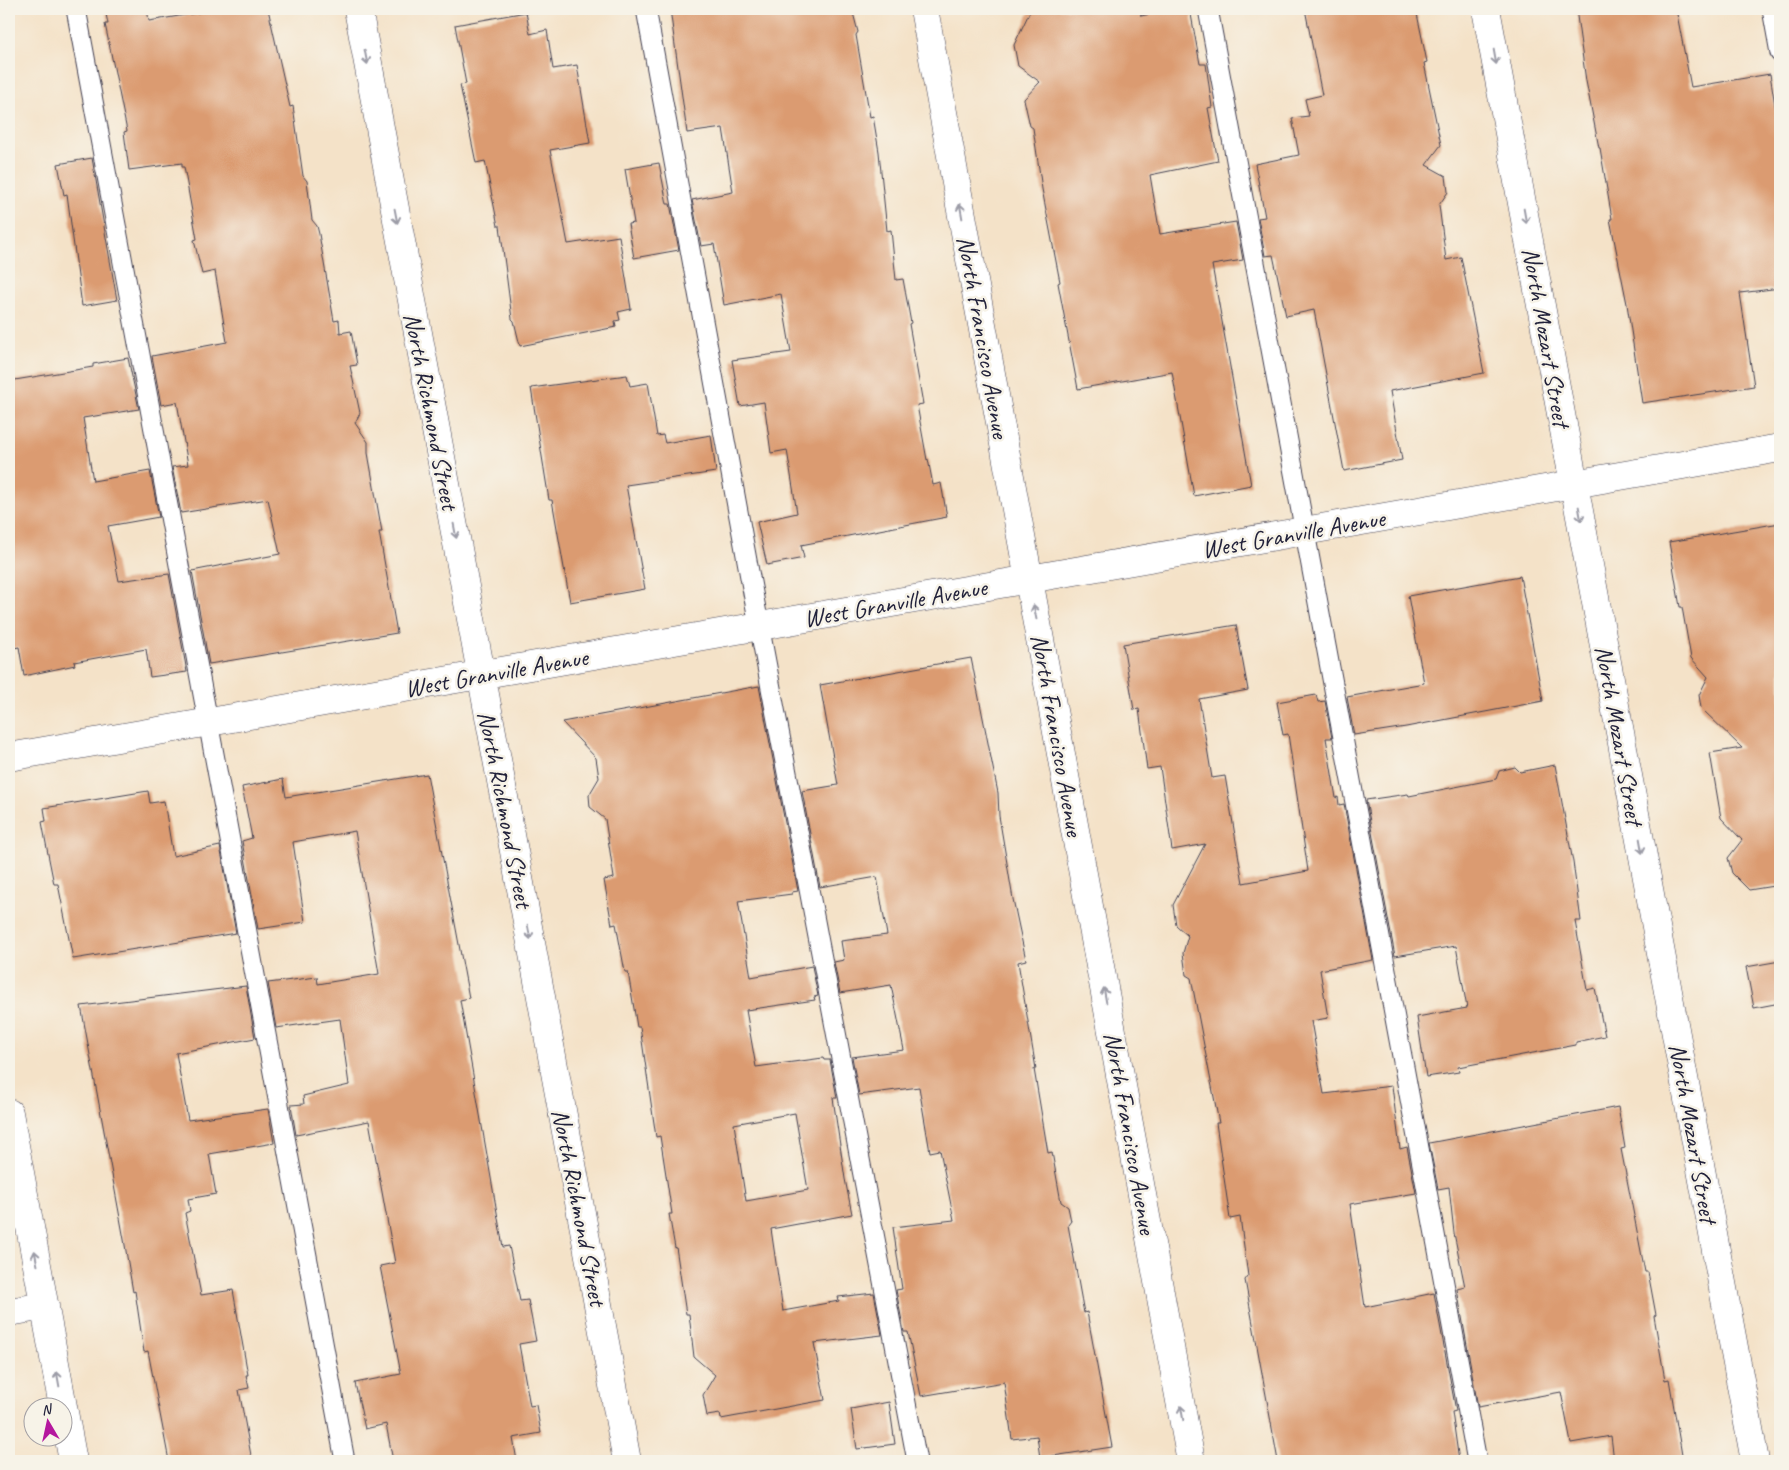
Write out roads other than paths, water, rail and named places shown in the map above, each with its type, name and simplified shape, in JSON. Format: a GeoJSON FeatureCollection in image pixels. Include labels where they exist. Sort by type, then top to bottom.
{"type":"FeatureCollection","features":[{"type":"Feature","properties":{"kind":"street","name":"North Richmond Street"},"geometry":{"type":"LineString","coordinates":[[358,9],[627,1461]]}},
{"type":"Feature","properties":{"kind":"street","name":"North Francisco Avenue"},"geometry":{"type":"LineString","coordinates":[[924,9],[1191,1461]]}},
{"type":"Feature","properties":{"kind":"street","name":"North Mozart Street"},"geometry":{"type":"LineString","coordinates":[[1486,9],[1754,1461]]}},
{"type":"Feature","properties":{"kind":"street","name":"West Granville Avenue"},"geometry":{"type":"LineString","coordinates":[[9,757],[1780,448]]}},
{"type":"Feature","properties":{"kind":"street"},"geometry":{"type":"LineString","coordinates":[[9,1113],[73,1461]]}},
{"type":"Feature","properties":{"kind":"street"},"geometry":{"type":"LineString","coordinates":[[9,1312],[45,1306]]}},
{"type":"Feature","properties":{"kind":"lane"},"geometry":{"type":"LineString","coordinates":[[76,9],[345,1461]]}},
{"type":"Feature","properties":{"kind":"lane"},"geometry":{"type":"LineString","coordinates":[[646,9],[759,626],[917,1461]]}},
{"type":"Feature","properties":{"kind":"lane"},"geometry":{"type":"LineString","coordinates":[[1208,9],[1477,1461]]}},
{"type":"Feature","properties":{"kind":"lane"},"geometry":{"type":"LineString","coordinates":[[1772,9],[1780,53]]}}]}
